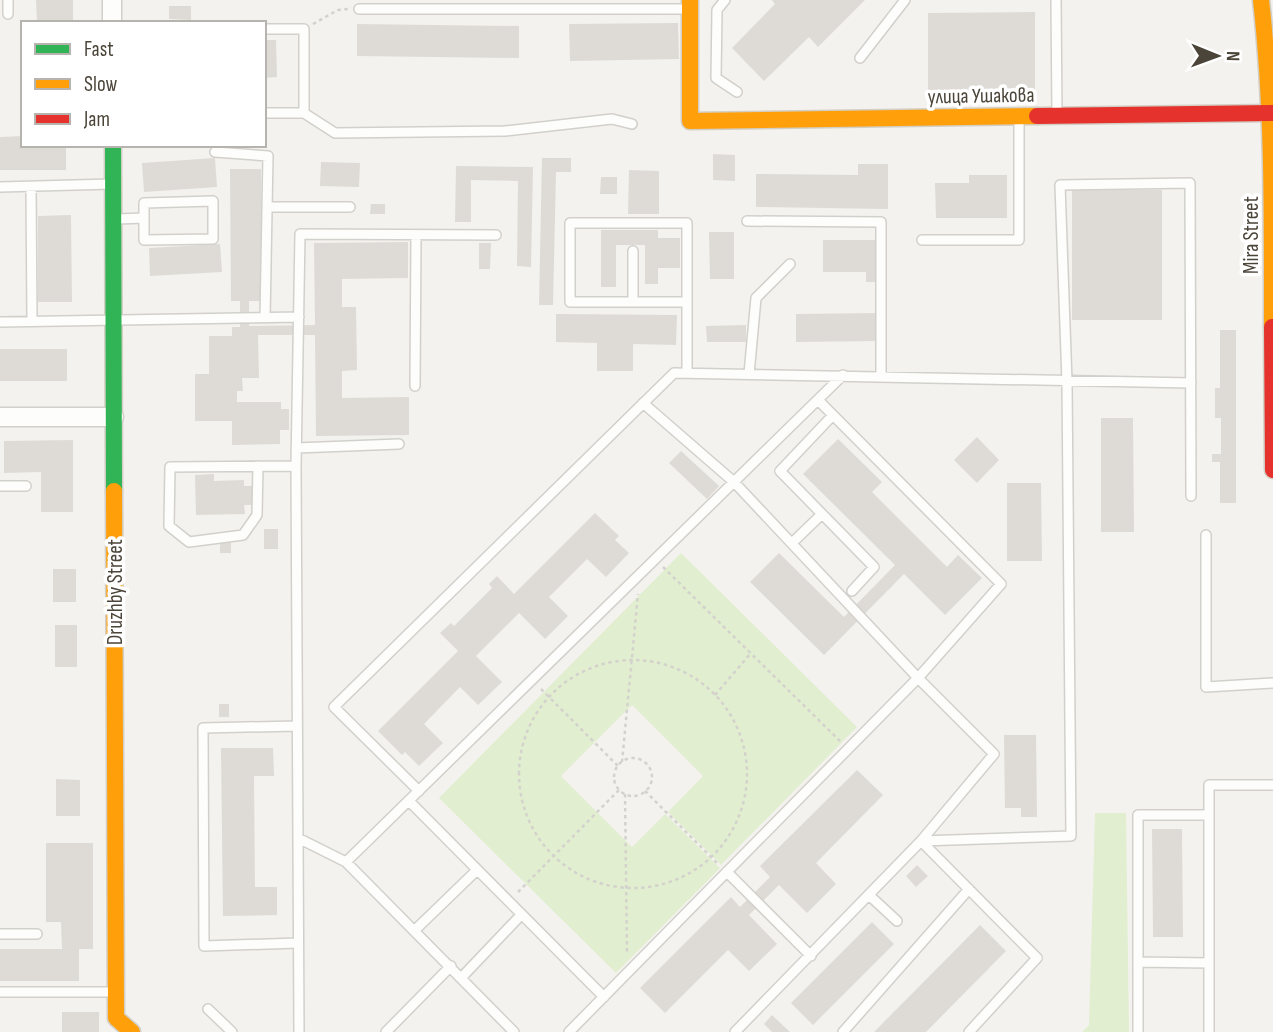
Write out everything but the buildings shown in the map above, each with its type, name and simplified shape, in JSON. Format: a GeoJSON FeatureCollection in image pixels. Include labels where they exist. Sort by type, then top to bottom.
{"type":"FeatureCollection","features":[{"type":"Feature","properties":{"kind":"street"},"geometry":{"type":"LineString","coordinates":[[112,0],[113,21]]}},
{"type":"Feature","properties":{"kind":"street","name":"Mira Street"},"geometry":{"type":"LineString","coordinates":[[1261,0],[1268,48],[1272,113],[1273,470]]}},
{"type":"Feature","properties":{"kind":"street","name":"улица Ушакова"},"geometry":{"type":"LineString","coordinates":[[690,4],[690,121],[1272,113]]}},
{"type":"Feature","properties":{"kind":"street","name":"Druzhby Street"},"geometry":{"type":"LineString","coordinates":[[113,147],[116,1025],[132,1032]]}},
{"type":"Feature","properties":{"kind":"street"},"geometry":{"type":"LineString","coordinates":[[0,417],[114,416]]}},
{"type":"Feature","properties":{"kind":"lane"},"geometry":{"type":"LineString","coordinates":[[8,0],[8,14]]}},
{"type":"Feature","properties":{"kind":"lane"},"geometry":{"type":"LineString","coordinates":[[725,0],[717,10],[716,78],[737,92]]}},
{"type":"Feature","properties":{"kind":"lane"},"geometry":{"type":"LineString","coordinates":[[860,58],[905,0]]}},
{"type":"Feature","properties":{"kind":"lane"},"geometry":{"type":"LineString","coordinates":[[1056,0],[1057,116]]}},
{"type":"Feature","properties":{"kind":"lane"},"geometry":{"type":"LineString","coordinates":[[359,9],[690,4]]}},
{"type":"Feature","properties":{"kind":"lane"},"geometry":{"type":"LineString","coordinates":[[266,29],[304,29],[304,113]]}},
{"type":"Feature","properties":{"kind":"lane"},"geometry":{"type":"LineString","coordinates":[[266,113],[304,113],[335,133],[505,131],[611,119],[632,124]]}},
{"type":"Feature","properties":{"kind":"lane"},"geometry":{"type":"LineString","coordinates":[[922,240],[1019,240],[1019,116]]}},
{"type":"Feature","properties":{"kind":"lane"},"geometry":{"type":"LineString","coordinates":[[215,152],[268,156],[265,318]]}},
{"type":"Feature","properties":{"kind":"lane"},"geometry":{"type":"LineString","coordinates":[[921,841],[1072,836],[1067,382],[1060,185],[1190,183],[1191,496]]}},
{"type":"Feature","properties":{"kind":"lane"},"geometry":{"type":"LineString","coordinates":[[0,187],[114,184]]}},
{"type":"Feature","properties":{"kind":"lane"},"geometry":{"type":"LineString","coordinates":[[31,187],[32,321]]}},
{"type":"Feature","properties":{"kind":"lane"},"geometry":{"type":"LineString","coordinates":[[213,201],[213,239],[144,240],[144,218],[144,203],[213,201]]}},
{"type":"Feature","properties":{"kind":"lane"},"geometry":{"type":"LineString","coordinates":[[267,207],[350,207]]}},
{"type":"Feature","properties":{"kind":"lane"},"geometry":{"type":"LineString","coordinates":[[114,219],[144,218]]}},
{"type":"Feature","properties":{"kind":"lane"},"geometry":{"type":"LineString","coordinates":[[747,221],[881,222],[881,376]]}},
{"type":"Feature","properties":{"kind":"lane"},"geometry":{"type":"LineString","coordinates":[[687,302],[569,302],[569,223],[687,223],[687,302],[687,373]]}},
{"type":"Feature","properties":{"kind":"lane"},"geometry":{"type":"LineString","coordinates":[[299,1032],[296,448],[300,234],[496,235]]}},
{"type":"Feature","properties":{"kind":"lane"},"geometry":{"type":"LineString","coordinates":[[415,386],[416,235]]}},
{"type":"Feature","properties":{"kind":"lane"},"geometry":{"type":"LineString","coordinates":[[633,251],[633,302]]}},
{"type":"Feature","properties":{"kind":"lane"},"geometry":{"type":"LineString","coordinates":[[749,374],[756,298],[790,264]]}},
{"type":"Feature","properties":{"kind":"lane"},"geometry":{"type":"LineString","coordinates":[[0,322],[299,317]]}},
{"type":"Feature","properties":{"kind":"lane"},"geometry":{"type":"LineString","coordinates":[[419,790],[334,706],[674,373],[1191,383]]}},
{"type":"Feature","properties":{"kind":"lane"},"geometry":{"type":"LineString","coordinates":[[346,862],[843,375]]}},
{"type":"Feature","properties":{"kind":"lane"},"geometry":{"type":"LineString","coordinates":[[569,1032],[918,678],[1001,584],[818,400]]}},
{"type":"Feature","properties":{"kind":"lane"},"geometry":{"type":"LineString","coordinates":[[643,403],[734,482],[918,678],[994,754],[921,841],[870,896],[735,1032]]}},
{"type":"Feature","properties":{"kind":"lane"},"geometry":{"type":"LineString","coordinates":[[833,415],[780,471],[874,568],[852,591]]}},
{"type":"Feature","properties":{"kind":"lane"},"geometry":{"type":"LineString","coordinates":[[296,448],[399,444]]}},
{"type":"Feature","properties":{"kind":"lane"},"geometry":{"type":"LineString","coordinates":[[258,466],[257,514],[243,535],[189,541],[169,526],[170,467],[258,466],[296,466]]}},
{"type":"Feature","properties":{"kind":"lane"},"geometry":{"type":"LineString","coordinates":[[0,486],[26,486]]}},
{"type":"Feature","properties":{"kind":"lane"},"geometry":{"type":"LineString","coordinates":[[792,543],[822,514]]}},
{"type":"Feature","properties":{"kind":"lane"},"geometry":{"type":"LineString","coordinates":[[1206,535],[1206,687],[1273,684]]}},
{"type":"Feature","properties":{"kind":"lane"},"geometry":{"type":"LineString","coordinates":[[296,726],[203,728],[204,946],[298,943]]}},
{"type":"Feature","properties":{"kind":"lane"},"geometry":{"type":"LineString","coordinates":[[1209,1032],[1209,785],[1273,785]]}},
{"type":"Feature","properties":{"kind":"lane"},"geometry":{"type":"LineString","coordinates":[[409,801],[604,996]]}},
{"type":"Feature","properties":{"kind":"lane"},"geometry":{"type":"LineString","coordinates":[[1138,1032],[1139,815],[1209,815]]}},
{"type":"Feature","properties":{"kind":"lane"},"geometry":{"type":"LineString","coordinates":[[298,838],[346,862],[514,1032]]}},
{"type":"Feature","properties":{"kind":"lane"},"geometry":{"type":"LineString","coordinates":[[921,841],[1037,958],[969,1032]]}},
{"type":"Feature","properties":{"kind":"lane"},"geometry":{"type":"LineString","coordinates":[[415,930],[477,870]]}},
{"type":"Feature","properties":{"kind":"lane"},"geometry":{"type":"LineString","coordinates":[[727,872],[811,956]]}},
{"type":"Feature","properties":{"kind":"lane"},"geometry":{"type":"LineString","coordinates":[[843,1032],[969,889]]}},
{"type":"Feature","properties":{"kind":"lane"},"geometry":{"type":"LineString","coordinates":[[870,896],[897,921]]}},
{"type":"Feature","properties":{"kind":"lane"},"geometry":{"type":"LineString","coordinates":[[462,977],[521,915]]}},
{"type":"Feature","properties":{"kind":"lane"},"geometry":{"type":"LineString","coordinates":[[0,934],[37,934]]}},
{"type":"Feature","properties":{"kind":"lane"},"geometry":{"type":"LineString","coordinates":[[1138,962],[1209,962]]}},
{"type":"Feature","properties":{"kind":"lane"},"geometry":{"type":"LineString","coordinates":[[386,1032],[451,967]]}},
{"type":"Feature","properties":{"kind":"lane"},"geometry":{"type":"LineString","coordinates":[[0,992],[116,992]]}},
{"type":"Feature","properties":{"kind":"lane"},"geometry":{"type":"LineString","coordinates":[[208,1009],[232,1032]]}},
{"type":"Feature","properties":{"kind":"path"},"geometry":{"type":"LineString","coordinates":[[304,29],[338,10]]}},
{"type":"Feature","properties":{"kind":"path"},"geometry":{"type":"LineString","coordinates":[[655,559],[848,749]]}},
{"type":"Feature","properties":{"kind":"path"},"geometry":{"type":"LineString","coordinates":[[622,762],[640,575]]}},
{"type":"Feature","properties":{"kind":"path"},"geometry":{"type":"LineString","coordinates":[[715,695],[751,653]]}},
{"type":"Feature","properties":{"kind":"path"},"geometry":{"type":"LineString","coordinates":[[632,660],[654,662],[681,671],[715,695],[732,717],[743,743],[746,785],[734,825],[728,837],[711,857],[674,880],[647,887],[626,887],[592,880],[567,867],[554,856],[531,824],[522,798],[519,770],[528,729],[549,697],[586,670],[612,662],[632,660]]}},
{"type":"Feature","properties":{"kind":"path"},"geometry":{"type":"LineString","coordinates":[[532,680],[618,766]]}},
{"type":"Feature","properties":{"kind":"path"},"geometry":{"type":"LineString","coordinates":[[634,758],[648,767],[651,784],[638,796],[619,790],[614,779],[622,762],[634,758]]}},
{"type":"Feature","properties":{"kind":"path"},"geometry":{"type":"LineString","coordinates":[[508,901],[619,790]]}},
{"type":"Feature","properties":{"kind":"path"},"geometry":{"type":"LineString","coordinates":[[645,791],[727,872]]}},
{"type":"Feature","properties":{"kind":"path"},"geometry":{"type":"LineString","coordinates":[[625,794],[627,974]]}},
{"type":"Feature","properties":{"kind":"green space"},"geometry":{"type":"Polygon","coordinates":[[[681,553],[857,727],[721,865],[668,812],[703,776],[632,705],[561,776],[632,847],[665,814],[720,868],[616,973],[439,798],[681,553]]]}},
{"type":"Feature","properties":{"kind":"green space"},"geometry":{"type":"Polygon","coordinates":[[[1095,813],[1126,813],[1129,1032],[1082,1032],[1089,1025],[1095,813]]]}},
{"type":"Feature","properties":{"kind":"traffic: fast"},"geometry":{"type":"LineString","coordinates":[[113,147],[114,491]]}},
{"type":"Feature","properties":{"kind":"traffic: slow"},"geometry":{"type":"LineString","coordinates":[[690,0],[690,121],[1037,116]]}},
{"type":"Feature","properties":{"kind":"traffic: slow"},"geometry":{"type":"LineString","coordinates":[[1261,0],[1270,122],[1272,327]]}},
{"type":"Feature","properties":{"kind":"traffic: slow"},"geometry":{"type":"LineString","coordinates":[[114,491],[116,1018],[132,1032]]}},
{"type":"Feature","properties":{"kind":"traffic: jam"},"geometry":{"type":"LineString","coordinates":[[1037,116],[1273,113]]}},
{"type":"Feature","properties":{"kind":"traffic: jam"},"geometry":{"type":"LineString","coordinates":[[1272,327],[1273,470]]}}]}
